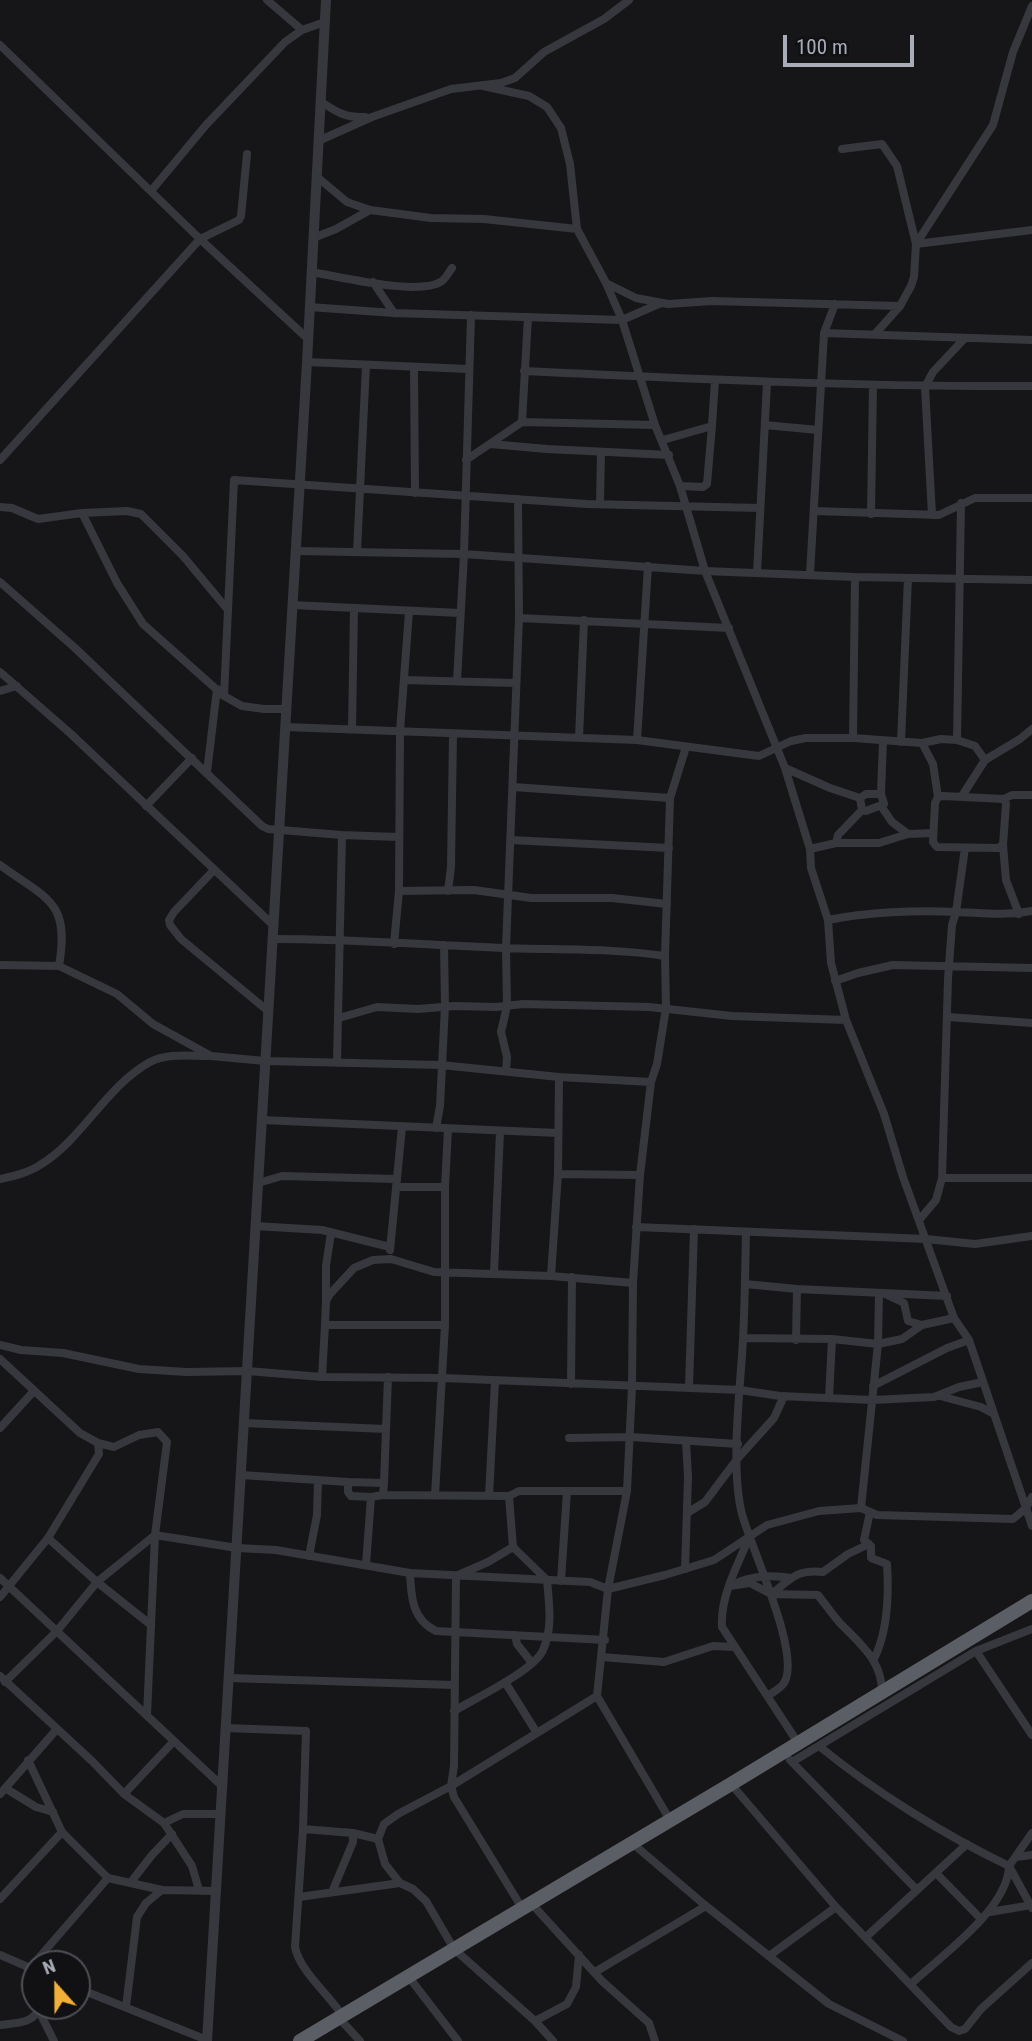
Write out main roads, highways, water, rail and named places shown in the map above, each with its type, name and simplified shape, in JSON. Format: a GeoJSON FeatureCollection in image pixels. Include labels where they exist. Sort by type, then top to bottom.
{"type":"FeatureCollection","features":[{"type":"Feature","properties":{"kind":"highway"},"geometry":{"type":"LineString","coordinates":[[300,2041],[731,1784],[788,1757],[798,1743],[1032,1601]]}}]}
